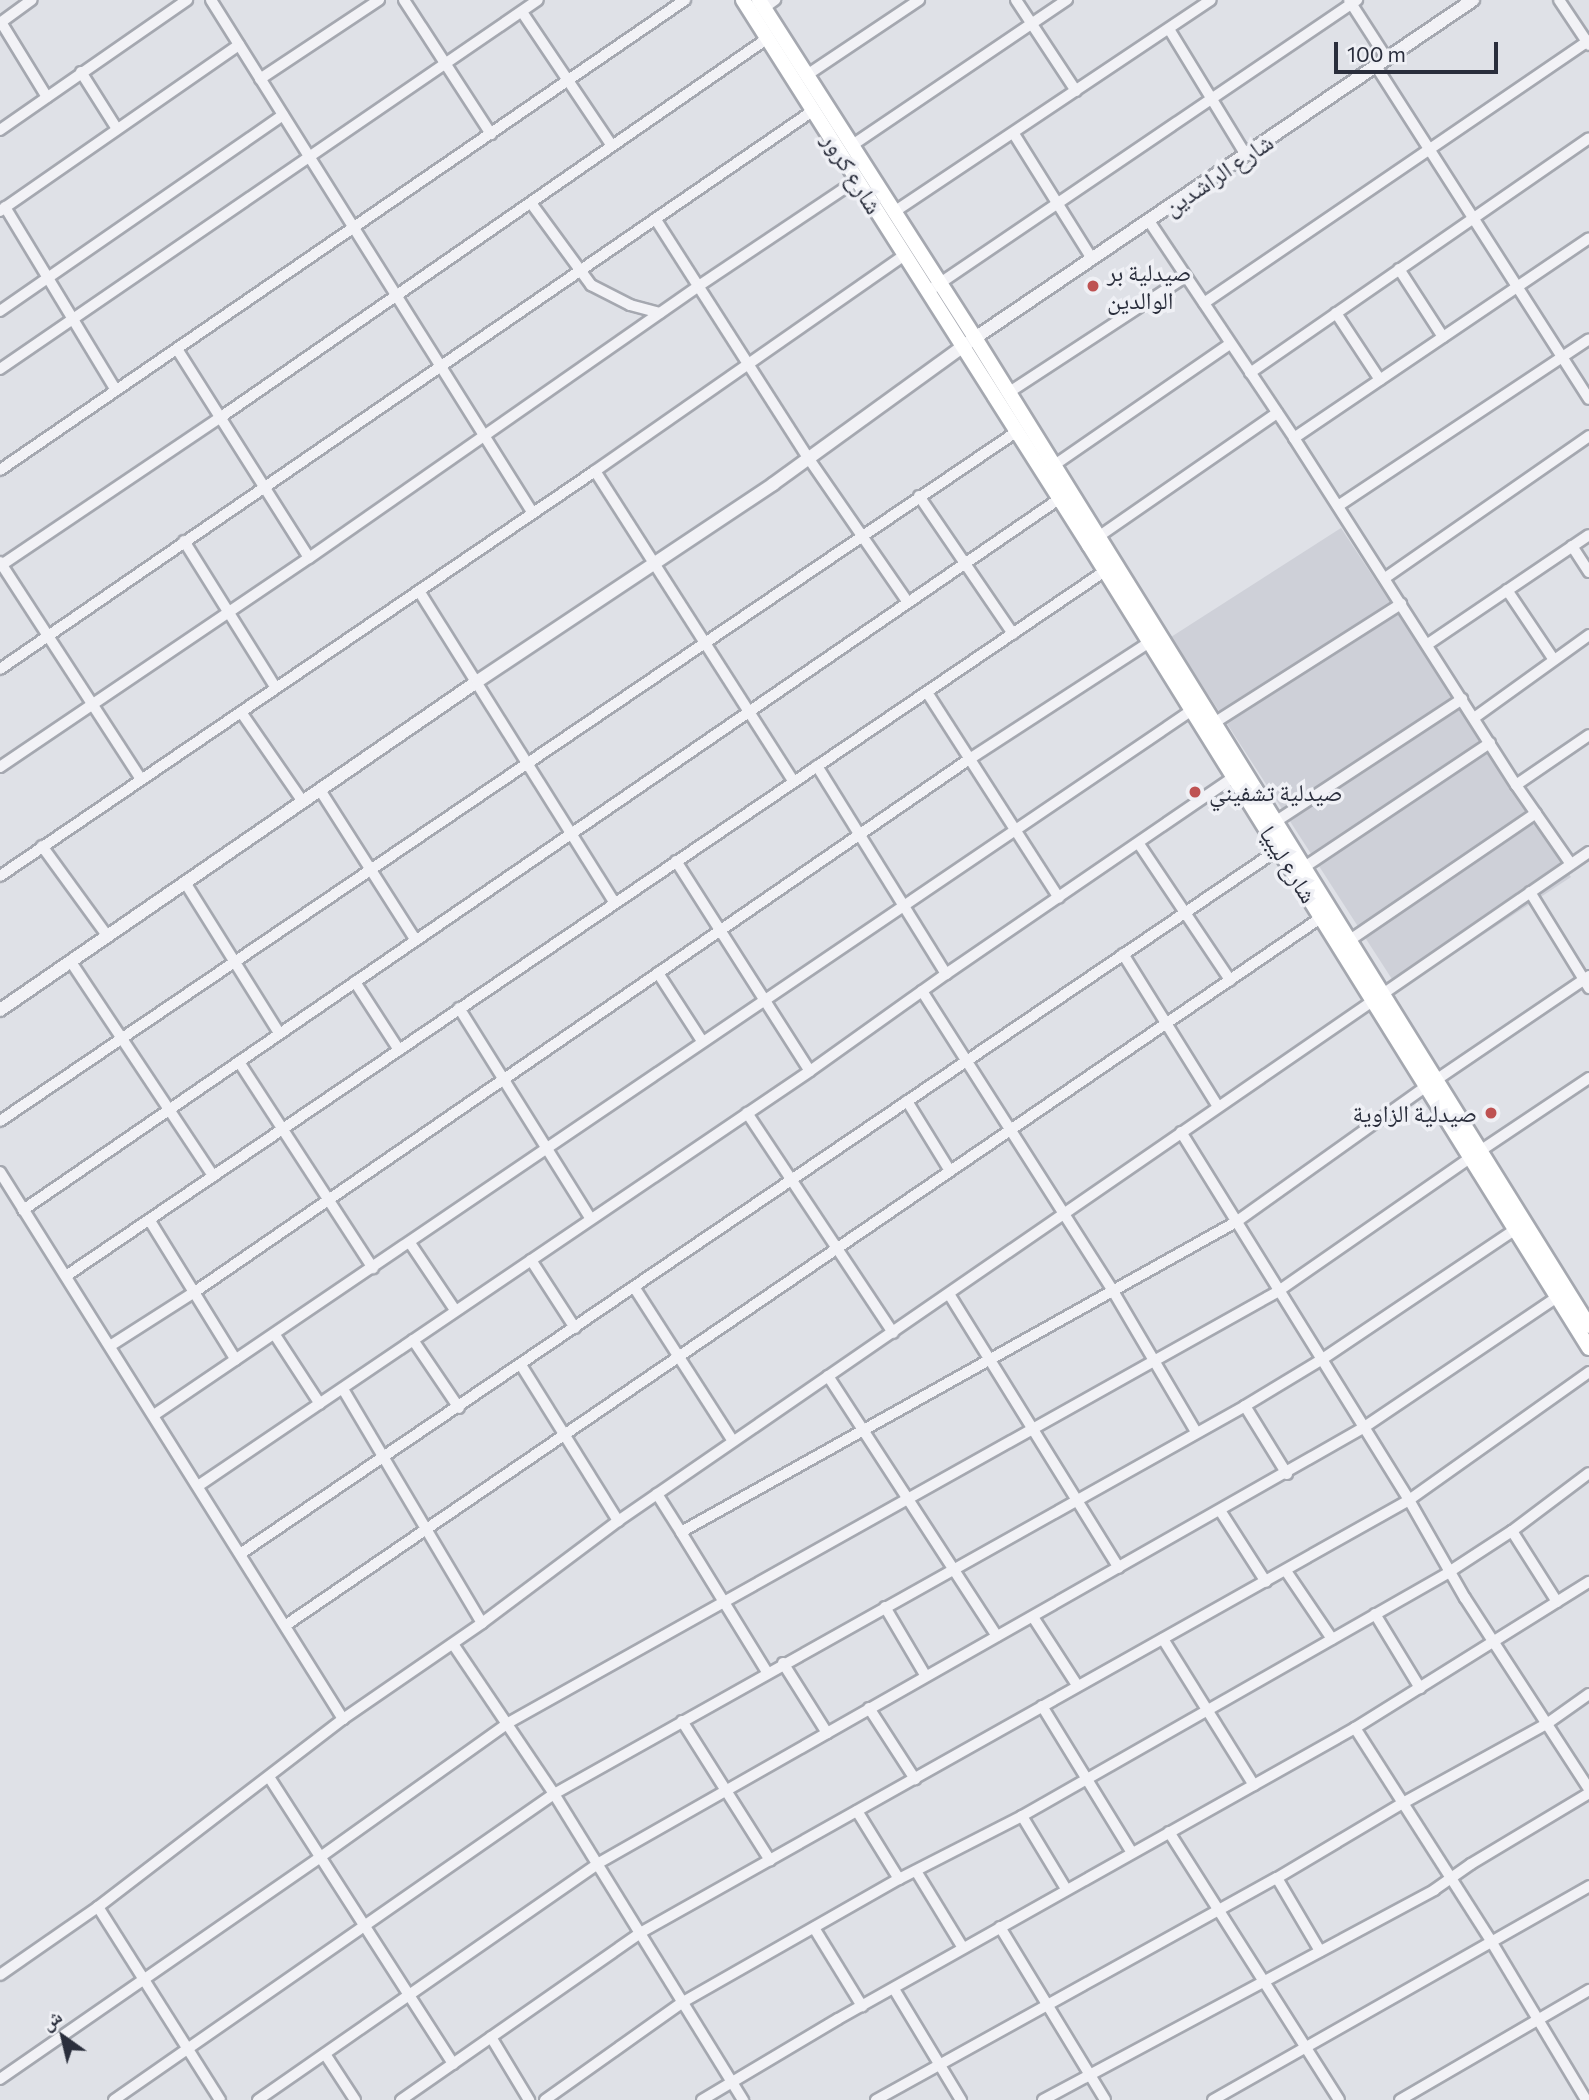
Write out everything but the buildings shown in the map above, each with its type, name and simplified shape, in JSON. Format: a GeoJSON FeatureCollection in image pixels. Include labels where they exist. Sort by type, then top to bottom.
{"type":"FeatureCollection","features":[{"type":"Feature","properties":{"kind":"main road","name":"شارع كرور"},"geometry":{"type":"LineString","coordinates":[[743,0],[927,292],[969,343]]}},
{"type":"Feature","properties":{"kind":"main road","name":"شارع كرور"},"geometry":{"type":"LineString","coordinates":[[766,3],[851,146],[940,283],[969,343]]}},
{"type":"Feature","properties":{"kind":"main road","name":"شارع ليبيا"},"geometry":{"type":"LineString","coordinates":[[969,343],[1008,393],[1098,537],[1123,589],[1154,639],[1192,710],[1446,1105],[1556,1286],[1589,1348]]}},
{"type":"Feature","properties":{"kind":"main road","name":"شارع ليبيا"},"geometry":{"type":"LineString","coordinates":[[969,343],[1016,432],[1105,571],[1123,589]]}},
{"type":"Feature","properties":{"kind":"main road","name":"شارع ليبيا"},"geometry":{"type":"LineString","coordinates":[[1154,639],[1214,723],[1350,940],[1378,996]]}},
{"type":"Feature","properties":{"kind":"main road","name":"شارع ليبيا"},"geometry":{"type":"LineString","coordinates":[[1476,1154],[1516,1229],[1556,1286],[1589,1326]]}},
{"type":"Feature","properties":{"kind":"street"},"geometry":{"type":"LineString","coordinates":[[32,0],[0,23],[47,97]]}},
{"type":"Feature","properties":{"kind":"street"},"geometry":{"type":"LineString","coordinates":[[0,130],[187,0]]}},
{"type":"Feature","properties":{"kind":"street"},"geometry":{"type":"LineString","coordinates":[[211,0],[532,512]]}},
{"type":"Feature","properties":{"kind":"street"},"geometry":{"type":"LineString","coordinates":[[404,0],[491,134]]}},
{"type":"Feature","properties":{"kind":"street"},"geometry":{"type":"LineString","coordinates":[[0,369],[538,0]]}},
{"type":"Feature","properties":{"kind":"street"},"geometry":{"type":"LineString","coordinates":[[0,470],[685,0]]}},
{"type":"Feature","properties":{"kind":"street"},"geometry":{"type":"LineString","coordinates":[[807,75],[919,0]]}},
{"type":"Feature","properties":{"kind":"street"},"geometry":{"type":"LineString","coordinates":[[1016,0],[1076,92]]}},
{"type":"Feature","properties":{"kind":"street"},"geometry":{"type":"LineString","coordinates":[[851,146],[1067,0]]}},
{"type":"Feature","properties":{"kind":"street"},"geometry":{"type":"LineString","coordinates":[[894,212],[1210,0]]}},
{"type":"Feature","properties":{"kind":"street","name":"شارع الراشدين"},"geometry":{"type":"LineString","coordinates":[[0,1010],[478,681],[809,459],[969,343],[1473,0]]}},
{"type":"Feature","properties":{"kind":"street"},"geometry":{"type":"LineString","coordinates":[[1204,303],[1588,42],[1559,0]]}},
{"type":"Feature","properties":{"kind":"street"},"geometry":{"type":"LineString","coordinates":[[260,79],[377,1]]}},
{"type":"Feature","properties":{"kind":"street"},"geometry":{"type":"LineString","coordinates":[[927,292],[1352,1],[1381,62],[1430,149],[1589,399]]}},
{"type":"Feature","properties":{"kind":"street"},"geometry":{"type":"LineString","coordinates":[[522,12],[612,146]]}},
{"type":"Feature","properties":{"kind":"street"},"geometry":{"type":"LineString","coordinates":[[1169,29],[1246,155]]}},
{"type":"Feature","properties":{"kind":"street"},"geometry":{"type":"LineString","coordinates":[[141,779],[1,564],[221,417],[768,38]]}},
{"type":"Feature","properties":{"kind":"street"},"geometry":{"type":"LineString","coordinates":[[116,390],[3,209],[239,45]]}},
{"type":"Feature","properties":{"kind":"street"},"geometry":{"type":"LineString","coordinates":[[81,72],[117,129]]}},
{"type":"Feature","properties":{"kind":"street"},"geometry":{"type":"LineString","coordinates":[[0,669],[47,634],[814,110]]}},
{"type":"Feature","properties":{"kind":"street"},"geometry":{"type":"LineString","coordinates":[[0,311],[283,115]]}},
{"type":"Feature","properties":{"kind":"street"},"geometry":{"type":"LineString","coordinates":[[1014,134],[1092,259]]}},
{"type":"Feature","properties":{"kind":"street"},"geometry":{"type":"LineString","coordinates":[[1250,373],[1589,138]]}},
{"type":"Feature","properties":{"kind":"street"},"geometry":{"type":"LineString","coordinates":[[0,767],[309,558],[700,285],[858,180]]}},
{"type":"Feature","properties":{"kind":"street"},"geometry":{"type":"LineString","coordinates":[[531,204],[579,273],[591,285],[612,298],[660,313]]}},
{"type":"Feature","properties":{"kind":"street"},"geometry":{"type":"LineString","coordinates":[[656,220],[809,459],[907,601]]}},
{"type":"Feature","properties":{"kind":"street"},"geometry":{"type":"LineString","coordinates":[[1149,221],[1278,413],[1516,785],[1571,864]]}},
{"type":"Feature","properties":{"kind":"street"},"geometry":{"type":"LineString","coordinates":[[1294,438],[1589,238]]}},
{"type":"Feature","properties":{"kind":"street"},"geometry":{"type":"LineString","coordinates":[[0,876],[595,471],[905,255]]}},
{"type":"Feature","properties":{"kind":"street"},"geometry":{"type":"LineString","coordinates":[[1399,269],[1443,337]]}},
{"type":"Feature","properties":{"kind":"street"},"geometry":{"type":"LineString","coordinates":[[1008,393],[1185,277]]}},
{"type":"Feature","properties":{"kind":"street"},"geometry":{"type":"LineString","coordinates":[[1336,313],[1380,380]]}},
{"type":"Feature","properties":{"kind":"street"},"geometry":{"type":"LineString","coordinates":[[1338,506],[1589,339]]}},
{"type":"Feature","properties":{"kind":"street"},"geometry":{"type":"LineString","coordinates":[[1053,466],[1230,344]]}},
{"type":"Feature","properties":{"kind":"street"},"geometry":{"type":"LineString","coordinates":[[177,349],[309,558]]}},
{"type":"Feature","properties":{"kind":"street"},"geometry":{"type":"LineString","coordinates":[[1098,537],[1278,413]]}},
{"type":"Feature","properties":{"kind":"street"},"geometry":{"type":"LineString","coordinates":[[0,1121],[1016,432]]}},
{"type":"Feature","properties":{"kind":"street"},"geometry":{"type":"LineString","coordinates":[[1385,578],[1589,436]]}},
{"type":"Feature","properties":{"kind":"street"},"geometry":{"type":"LineString","coordinates":[[595,471],[793,781]]}},
{"type":"Feature","properties":{"kind":"street"},"geometry":{"type":"LineString","coordinates":[[919,496],[1013,634]]}},
{"type":"Feature","properties":{"kind":"street"},"geometry":{"type":"LineString","coordinates":[[23,1210],[570,832],[1059,499]]}},
{"type":"Feature","properties":{"kind":"street"},"geometry":{"type":"LineString","coordinates":[[1428,644],[1589,535]]}},
{"type":"Feature","properties":{"kind":"street"},"geometry":{"type":"LineString","coordinates":[[184,541],[276,688]]}},
{"type":"Feature","properties":{"kind":"street"},"geometry":{"type":"LineString","coordinates":[[1572,546],[1589,572]]}},
{"type":"Feature","properties":{"kind":"street"},"geometry":{"type":"LineString","coordinates":[[66,1276],[793,781],[928,694],[1105,571]]}},
{"type":"Feature","properties":{"kind":"street"},"geometry":{"type":"LineString","coordinates":[[1507,590],[1554,660]]}},
{"type":"Feature","properties":{"kind":"street"},"geometry":{"type":"LineString","coordinates":[[419,591],[478,681],[614,902]]}},
{"type":"Feature","properties":{"kind":"street"},"geometry":{"type":"LineString","coordinates":[[1214,723],[1401,604]]}},
{"type":"Feature","properties":{"kind":"street"},"geometry":{"type":"LineString","coordinates":[[1474,718],[1589,635]]}},
{"type":"Feature","properties":{"kind":"street"},"geometry":{"type":"LineString","coordinates":[[110,1346],[193,1293],[968,760],[1154,639]]}},
{"type":"Feature","properties":{"kind":"street"},"geometry":{"type":"LineString","coordinates":[[928,694],[1059,898]]}},
{"type":"Feature","properties":{"kind":"street"},"geometry":{"type":"LineString","coordinates":[[1275,822],[1462,699]]}},
{"type":"Feature","properties":{"kind":"street"},"geometry":{"type":"LineString","coordinates":[[154,1415],[410,1243],[1013,829],[1192,710]]}},
{"type":"Feature","properties":{"kind":"street"},"geometry":{"type":"LineString","coordinates":[[241,712],[303,802]]}},
{"type":"Feature","properties":{"kind":"street"},"geometry":{"type":"LineString","coordinates":[[1516,785],[1589,735]]}},
{"type":"Feature","properties":{"kind":"street"},"geometry":{"type":"LineString","coordinates":[[1303,868],[1490,743]]}},
{"type":"Feature","properties":{"kind":"street"},"geometry":{"type":"LineString","coordinates":[[817,766],[946,974]]}},
{"type":"Feature","properties":{"kind":"street"},"geometry":{"type":"LineString","coordinates":[[198,1486],[810,1071],[922,990],[1234,777]]}},
{"type":"Feature","properties":{"kind":"street"},"geometry":{"type":"LineString","coordinates":[[320,790],[415,939]]}},
{"type":"Feature","properties":{"kind":"street"},"geometry":{"type":"LineString","coordinates":[[1350,940],[1536,813]]}},
{"type":"Feature","properties":{"kind":"street"},"geometry":{"type":"LineString","coordinates":[[1139,844],[1230,980]]}},
{"type":"Feature","properties":{"kind":"street"},"geometry":{"type":"LineString","coordinates":[[42,846],[108,937]]}},
{"type":"Feature","properties":{"kind":"street"},"geometry":{"type":"LineString","coordinates":[[240,1554],[459,1408],[791,1179],[1279,849]]}},
{"type":"Feature","properties":{"kind":"street"},"geometry":{"type":"LineString","coordinates":[[0,1976],[98,1907],[344,1719],[453,1644],[618,1521],[1064,1216],[1217,1105],[1589,852]]}},
{"type":"Feature","properties":{"kind":"street"},"geometry":{"type":"LineString","coordinates":[[676,862],[810,1071]]}},
{"type":"Feature","properties":{"kind":"street"},"geometry":{"type":"LineString","coordinates":[[186,884],[279,1034]]}},
{"type":"Feature","properties":{"kind":"street"},"geometry":{"type":"LineString","coordinates":[[681,1532],[1236,1222],[1432,1083],[1587,981],[1530,892]]}},
{"type":"Feature","properties":{"kind":"street"},"geometry":{"type":"LineString","coordinates":[[286,1625],[1322,916]]}},
{"type":"Feature","properties":{"kind":"street"},"geometry":{"type":"LineString","coordinates":[[1123,954],[1217,1105]]}},
{"type":"Feature","properties":{"kind":"street"},"geometry":{"type":"LineString","coordinates":[[71,962],[213,1176]]}},
{"type":"Feature","properties":{"kind":"street"},"geometry":{"type":"LineString","coordinates":[[658,973],[702,1041]]}},
{"type":"Feature","properties":{"kind":"street"},"geometry":{"type":"LineString","coordinates":[[355,982],[399,1050]]}},
{"type":"Feature","properties":{"kind":"street"},"geometry":{"type":"LineString","coordinates":[[922,990],[1113,1292],[1196,1432]]}},
{"type":"Feature","properties":{"kind":"street"},"geometry":{"type":"LineString","coordinates":[[459,1007],[590,1218]]}},
{"type":"Feature","properties":{"kind":"street"},"geometry":{"type":"LineString","coordinates":[[239,1062],[373,1268]]}},
{"type":"Feature","properties":{"kind":"street"},"geometry":{"type":"LineString","coordinates":[[0,2079],[508,1723],[723,1600],[1278,1292],[1589,1078]]}},
{"type":"Feature","properties":{"kind":"street"},"geometry":{"type":"LineString","coordinates":[[907,1101],[950,1171]]}},
{"type":"Feature","properties":{"kind":"street"},"geometry":{"type":"LineString","coordinates":[[747,1113],[893,1333]]}},
{"type":"Feature","properties":{"kind":"street"},"geometry":{"type":"LineString","coordinates":[[1043,2100],[1452,1879],[1589,1791],[1449,1572],[1409,1500],[1181,1132]]}},
{"type":"Feature","properties":{"kind":"street"},"geometry":{"type":"LineString","coordinates":[[0,1172],[344,1719]]}},
{"type":"Feature","properties":{"kind":"street"},"geometry":{"type":"LineString","coordinates":[[150,1221],[236,1360]]}},
{"type":"Feature","properties":{"kind":"street"},"geometry":{"type":"LineString","coordinates":[[114,2100],[554,1794],[783,1663],[1245,1406],[1321,1360],[1516,1229]]}},
{"type":"Feature","properties":{"kind":"street"},"geometry":{"type":"LineString","coordinates":[[410,1243],[456,1310]]}},
{"type":"Feature","properties":{"kind":"street"},"geometry":{"type":"LineString","coordinates":[[531,1260],[575,1328]]}},
{"type":"Feature","properties":{"kind":"street"},"geometry":{"type":"LineString","coordinates":[[258,2100],[597,1864],[925,1675],[1221,1512],[1363,1428],[1556,1286]]}},
{"type":"Feature","properties":{"kind":"street"},"geometry":{"type":"LineString","coordinates":[[634,1287],[733,1441]]}},
{"type":"Feature","properties":{"kind":"street"},"geometry":{"type":"LineString","coordinates":[[949,1294],[1119,1568]]}},
{"type":"Feature","properties":{"kind":"street"},"geometry":{"type":"LineString","coordinates":[[275,1335],[320,1404]]}},
{"type":"Feature","properties":{"kind":"street"},"geometry":{"type":"LineString","coordinates":[[413,1340],[459,1408]]}},
{"type":"Feature","properties":{"kind":"street"},"geometry":{"type":"LineString","coordinates":[[521,1365],[618,1521]]}},
{"type":"Feature","properties":{"kind":"street"},"geometry":{"type":"LineString","coordinates":[[401,2100],[640,1933],[1409,1500],[1589,1372]]}},
{"type":"Feature","properties":{"kind":"street"},"geometry":{"type":"LineString","coordinates":[[828,1376],[865,1428],[997,1636]]}},
{"type":"Feature","properties":{"kind":"street"},"geometry":{"type":"LineString","coordinates":[[343,1389],[482,1623]]}},
{"type":"Feature","properties":{"kind":"street"},"geometry":{"type":"LineString","coordinates":[[1245,1406],[1286,1474]]}},
{"type":"Feature","properties":{"kind":"street"},"geometry":{"type":"LineString","coordinates":[[545,2100],[683,2002],[899,1879],[1022,1816],[1449,1572],[1511,1531],[1589,1473]]}},
{"type":"Feature","properties":{"kind":"street"},"geometry":{"type":"LineString","coordinates":[[657,1494],[767,1672]]}},
{"type":"Feature","properties":{"kind":"street"},"geometry":{"type":"LineString","coordinates":[[1221,1512],[1266,1582]]}},
{"type":"Feature","properties":{"kind":"street"},"geometry":{"type":"LineString","coordinates":[[1511,1531],[1557,1602]]}},
{"type":"Feature","properties":{"kind":"street"},"geometry":{"type":"LineString","coordinates":[[1286,1571],[1332,1639]]}},
{"type":"Feature","properties":{"kind":"street"},"geometry":{"type":"LineString","coordinates":[[702,2100],[730,2080],[1355,1728],[1589,1582]]}},
{"type":"Feature","properties":{"kind":"street"},"geometry":{"type":"LineString","coordinates":[[885,1607],[925,1675]]}},
{"type":"Feature","properties":{"kind":"street"},"geometry":{"type":"LineString","coordinates":[[1375,1614],[1420,1688]]}},
{"type":"Feature","properties":{"kind":"street"},"geometry":{"type":"LineString","coordinates":[[1033,1617],[1077,1685]]}},
{"type":"Feature","properties":{"kind":"street"},"geometry":{"type":"LineString","coordinates":[[1163,1639],[1254,1785]]}},
{"type":"Feature","properties":{"kind":"street"},"geometry":{"type":"LineString","coordinates":[[453,1644],[554,1794],[743,2100]]}},
{"type":"Feature","properties":{"kind":"street"},"geometry":{"type":"LineString","coordinates":[[783,1663],[827,1733]]}},
{"type":"Feature","properties":{"kind":"street"},"geometry":{"type":"LineString","coordinates":[[876,2100],[1277,1878],[1403,1803],[1548,1723],[1589,1694]]}},
{"type":"Feature","properties":{"kind":"street"},"geometry":{"type":"LineString","coordinates":[[1042,1706],[1132,1853]]}},
{"type":"Feature","properties":{"kind":"street"},"geometry":{"type":"LineString","coordinates":[[869,1708],[915,1779]]}},
{"type":"Feature","properties":{"kind":"street"},"geometry":{"type":"LineString","coordinates":[[682,1721],[770,1860]]}},
{"type":"Feature","properties":{"kind":"street"},"geometry":{"type":"LineString","coordinates":[[1355,1728],[1491,1941],[1587,2099]]}},
{"type":"Feature","properties":{"kind":"street"},"geometry":{"type":"LineString","coordinates":[[269,1777],[363,1928],[453,2064]]}},
{"type":"Feature","properties":{"kind":"street"},"geometry":{"type":"LineString","coordinates":[[857,1811],[899,1879]]}},
{"type":"Feature","properties":{"kind":"street"},"geometry":{"type":"LineString","coordinates":[[1022,1816],[1066,1889]]}},
{"type":"Feature","properties":{"kind":"street"},"geometry":{"type":"LineString","coordinates":[[1170,1832],[1339,2100]]}},
{"type":"Feature","properties":{"kind":"street"},"geometry":{"type":"LineString","coordinates":[[916,1871],[963,1948]]}},
{"type":"Feature","properties":{"kind":"street"},"geometry":{"type":"LineString","coordinates":[[1277,1878],[1320,1951]]}},
{"type":"Feature","properties":{"kind":"street"},"geometry":{"type":"LineString","coordinates":[[1213,2100],[1589,1886]]}},
{"type":"Feature","properties":{"kind":"street"},"geometry":{"type":"LineString","coordinates":[[98,1907],[220,2100]]}},
{"type":"Feature","properties":{"kind":"street"},"geometry":{"type":"LineString","coordinates":[[1000,1927],[1105,2100]]}},
{"type":"Feature","properties":{"kind":"street"},"geometry":{"type":"LineString","coordinates":[[814,1928],[862,2006]]}},
{"type":"Feature","properties":{"kind":"street"},"geometry":{"type":"LineString","coordinates":[[894,1989],[961,2100]]}},
{"type":"Feature","properties":{"kind":"street"},"geometry":{"type":"LineString","coordinates":[[1400,2100],[1589,1990]]}},
{"type":"Feature","properties":{"kind":"street"},"geometry":{"type":"LineString","coordinates":[[491,2037],[529,2100]]}},
{"type":"Feature","properties":{"kind":"street"},"geometry":{"type":"LineString","coordinates":[[325,2054],[355,2100]]}},
{"type":"Feature","properties":{"kind":"shaded area"},"geometry":{"type":"Polygon","coordinates":[[[1341,528],[1571,877],[1399,990],[1171,637],[1341,528]]]}},
{"type":"Feature","properties":{"kind":"place","name":"صيدلية بر الوالدين"},"geometry":{"type":"Point","coordinates":[1093,286]}},
{"type":"Feature","properties":{"kind":"place","name":"صيدلية تشفيني"},"geometry":{"type":"Point","coordinates":[1195,792]}},
{"type":"Feature","properties":{"kind":"place","name":"صيدلية الزاوية"},"geometry":{"type":"Point","coordinates":[1491,1113]}}]}
